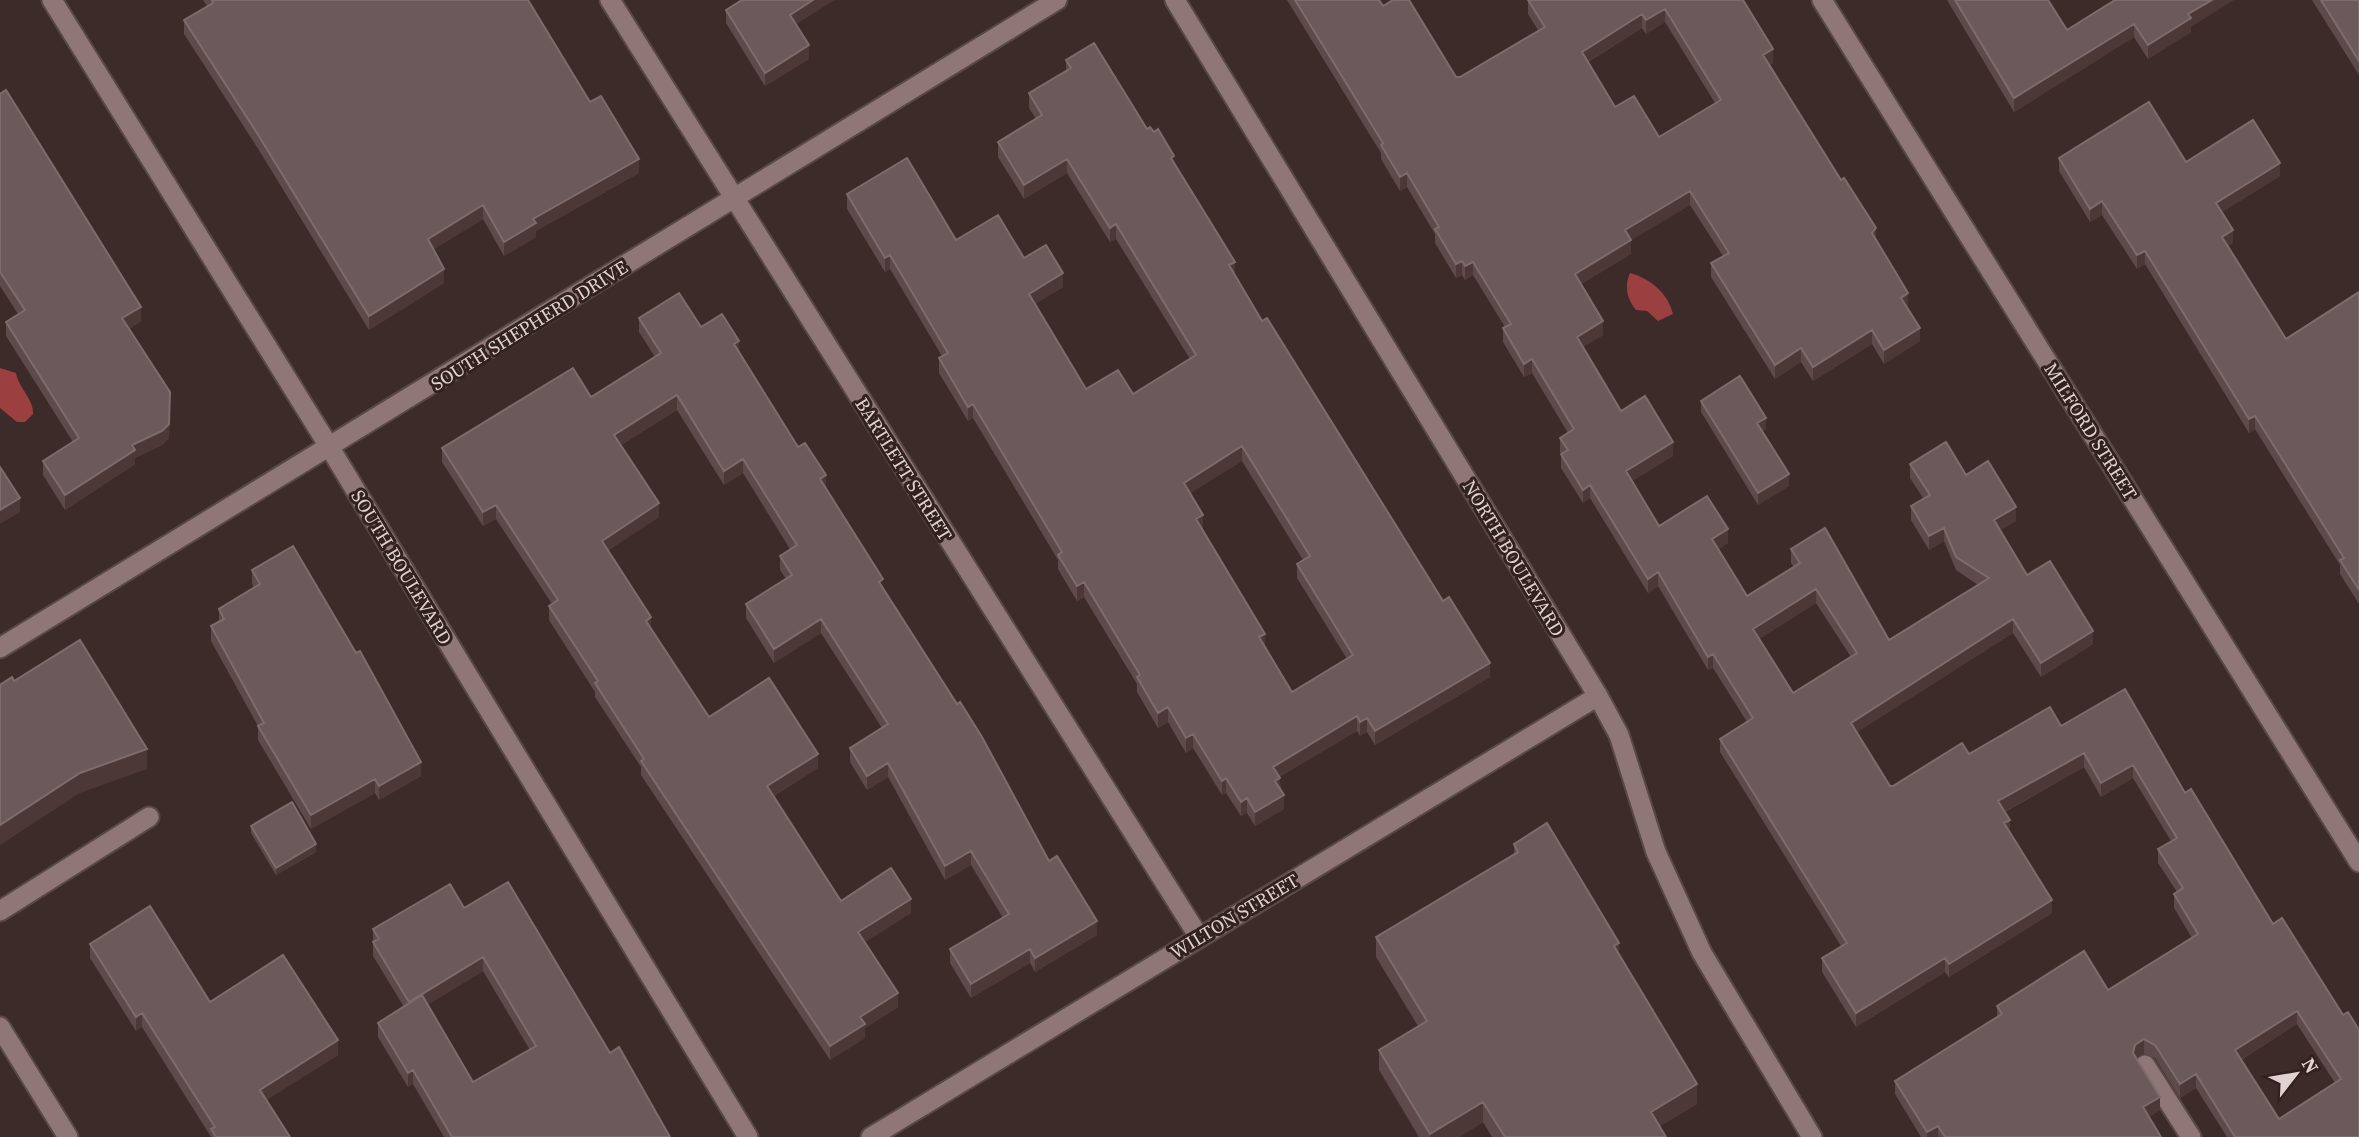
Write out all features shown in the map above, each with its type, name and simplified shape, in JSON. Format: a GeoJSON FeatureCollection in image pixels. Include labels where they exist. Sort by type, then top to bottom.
{"type":"FeatureCollection","features":[{"type":"Feature","properties":{"kind":"street","name":"SOUTH BOULEVARD"},"geometry":{"type":"LineString","coordinates":[[52,0],[330,448],[748,1137]]}},
{"type":"Feature","properties":{"kind":"street","name":"BARTLETT STREET"},"geometry":{"type":"LineString","coordinates":[[610,0],[1199,937]]}},
{"type":"Feature","properties":{"kind":"street","name":"SOUTH SHEPHERD DRIVE"},"geometry":{"type":"LineString","coordinates":[[0,648],[1057,0]]}},
{"type":"Feature","properties":{"kind":"street","name":"NORTH BOULEVARD"},"geometry":{"type":"LineString","coordinates":[[1175,0],[1598,696],[1619,735],[1656,852],[1702,953],[1812,1137]]}},
{"type":"Feature","properties":{"kind":"street","name":"MILFORD STREET"},"geometry":{"type":"LineString","coordinates":[[1822,0],[2359,862]]}},
{"type":"Feature","properties":{"kind":"street","name":"WILTON STREET"},"geometry":{"type":"LineString","coordinates":[[871,1137],[1598,696]]}},
{"type":"Feature","properties":{"kind":"street"},"geometry":{"type":"LineString","coordinates":[[0,911],[149,817]]}},
{"type":"Feature","properties":{"kind":"street"},"geometry":{"type":"LineString","coordinates":[[0,1027],[68,1137]]}},
{"type":"Feature","properties":{"kind":"street"},"geometry":{"type":"LineString","coordinates":[[2146,1065],[2191,1137]]}},
{"type":"Feature","properties":{"kind":"shaded area"},"geometry":{"type":"Polygon","coordinates":[[[1630,273],[1658,288],[1671,306],[1673,314],[1658,321],[1647,311],[1636,310],[1627,292],[1630,273]]]}},
{"type":"Feature","properties":{"kind":"shaded area"},"geometry":{"type":"Polygon","coordinates":[[[0,368],[16,373],[31,404],[33,414],[25,422],[17,422],[0,408],[0,368]]]}},
{"type":"Feature","properties":{"kind":"building"},"geometry":{"type":"Polygon","coordinates":[[[212,0],[528,0],[590,102],[601,96],[639,159],[533,219],[536,223],[504,242],[483,205],[428,239],[444,269],[369,316],[184,20],[213,3],[212,0]]]}},
{"type":"Feature","properties":{"kind":"building"},"geometry":{"type":"Polygon","coordinates":[[[742,0],[813,0],[790,15],[809,45],[765,73],[726,10],[742,0]]]}},
{"type":"Feature","properties":{"kind":"building"},"geometry":{"type":"Polygon","coordinates":[[[1295,0],[1379,0],[1383,6],[1393,0],[1409,0],[1456,77],[1460,77],[1545,27],[1528,0],[1743,0],[1773,49],[1763,55],[1841,180],[1844,178],[1876,228],[1872,233],[1908,293],[1901,298],[1920,328],[1884,350],[1872,330],[1813,367],[1801,348],[1775,365],[1711,263],[1729,253],[1690,191],[1625,230],[1631,240],[1575,274],[1603,321],[1577,337],[1621,411],[1645,396],[1673,442],[1626,471],[1659,526],[1707,496],[1728,529],[1712,539],[1747,596],[1800,563],[1791,549],[1825,528],[1889,640],[1989,578],[1956,557],[1944,528],[1929,536],[1911,506],[1930,495],[1910,464],[1946,442],[1966,475],[1988,461],[2016,507],[1994,520],[2027,575],[2050,561],[2093,631],[2041,663],[2013,619],[1851,723],[1890,786],[1893,786],[1962,743],[1969,754],[2050,707],[2061,726],[2125,689],[2185,793],[2191,789],[2273,924],[2282,918],[2343,1015],[2348,1012],[2359,1030],[2359,1137],[2235,1137],[2196,1074],[2180,1084],[2155,1045],[2144,1039],[2135,1045],[2133,1053],[2160,1097],[2143,1107],[2161,1137],[1945,1137],[1938,1126],[1927,1132],[1895,1081],[2002,1014],[1997,1006],[2084,951],[2108,990],[2198,934],[2174,894],[2183,888],[2158,849],[2177,838],[2133,765],[2101,783],[2084,753],[1998,801],[2010,820],[2004,823],[2052,900],[1949,964],[1945,958],[1856,1013],[1822,958],[1847,943],[1720,739],[1753,718],[1713,654],[1708,657],[1658,572],[1648,579],[1590,485],[1583,490],[1561,454],[1568,450],[1560,438],[1574,429],[1532,359],[1524,364],[1503,328],[1511,324],[1473,262],[1465,266],[1462,261],[1456,264],[1435,229],[1439,227],[1407,173],[1400,177],[1381,145],[1383,143],[1295,0]],[[1665,9],[1646,20],[1642,14],[1582,52],[1615,107],[1634,96],[1659,137],[1721,100],[1665,9]],[[1816,589],[1753,629],[1793,693],[1857,653],[1816,589]],[[2297,1011],[2235,1050],[2279,1119],[2341,1079],[2297,1011]]]}},
{"type":"Feature","properties":{"kind":"building"},"geometry":{"type":"Polygon","coordinates":[[[1955,0],[2048,0],[2067,30],[2115,0],[2212,0],[2188,14],[2191,18],[2148,45],[2134,24],[2014,98],[1955,0]]]}},
{"type":"Feature","properties":{"kind":"building"},"geometry":{"type":"Polygon","coordinates":[[[2321,0],[2359,0],[2359,61],[2321,0]]]}},
{"type":"Feature","properties":{"kind":"building"},"geometry":{"type":"Polygon","coordinates":[[[1094,43],[1147,129],[1150,127],[1154,132],[1158,129],[1174,156],[1171,158],[1235,262],[1229,265],[1262,321],[1267,318],[1443,601],[1449,597],[1490,663],[1375,731],[1367,718],[1360,722],[1357,716],[1273,767],[1280,778],[1275,781],[1284,795],[1255,812],[1247,798],[1241,802],[1226,778],[1222,781],[1193,734],[1186,738],[1168,707],[1158,713],[1137,677],[1140,675],[1084,582],[1077,586],[1058,555],[1062,552],[973,404],[968,407],[939,358],[948,353],[890,255],[885,258],[847,194],[907,158],[956,240],[998,215],[1024,258],[1046,245],[1063,273],[1029,294],[1086,389],[1118,370],[1133,394],[1196,355],[1116,224],[1110,228],[1067,159],[1024,185],[998,142],[1042,115],[1029,93],[1071,68],[1066,60],[1094,43]],[[1242,446],[1184,483],[1203,515],[1196,519],[1265,634],[1259,637],[1292,692],[1353,655],[1297,564],[1310,556],[1242,446]]]}},
{"type":"Feature","properties":{"kind":"building"},"geometry":{"type":"Polygon","coordinates":[[[6,90],[141,307],[122,318],[170,392],[169,424],[162,431],[132,445],[135,450],[65,495],[43,461],[79,438],[6,322],[25,310],[0,272],[0,94],[6,90]]]}},
{"type":"Feature","properties":{"kind":"building"},"geometry":{"type":"Polygon","coordinates":[[[2149,102],[2186,162],[2253,120],[2280,163],[2216,203],[2233,230],[2222,237],[2286,339],[2359,292],[2359,590],[2340,560],[2344,558],[2281,457],[2255,416],[2249,419],[2145,251],[2137,255],[2102,201],[2090,209],[2059,158],[2149,102]]]}},
{"type":"Feature","properties":{"kind":"building"},"geometry":{"type":"Polygon","coordinates":[[[679,293],[701,327],[722,314],[739,341],[734,344],[798,447],[805,443],[826,475],[820,479],[883,579],[879,582],[957,704],[960,702],[982,737],[1049,861],[1057,856],[1097,921],[1035,958],[1030,949],[971,984],[950,949],[1009,914],[971,851],[945,866],[888,763],[867,776],[850,748],[888,724],[821,619],[774,649],[746,604],[792,575],[780,556],[797,545],[743,459],[724,471],[677,395],[614,435],[659,503],[602,541],[651,617],[646,621],[709,717],[769,678],[818,754],[767,786],[841,901],[891,868],[911,899],[858,932],[898,993],[860,1017],[865,1024],[830,1046],[641,761],[644,759],[595,683],[598,681],[549,606],[558,600],[496,505],[483,512],[442,448],[573,368],[591,397],[661,353],[639,318],[679,293]]]}},
{"type":"Feature","properties":{"kind":"building"},"geometry":{"type":"Polygon","coordinates":[[[1740,376],[1766,418],[1757,423],[1789,474],[1758,493],[1701,401],[1740,376]]]}},
{"type":"Feature","properties":{"kind":"building"},"geometry":{"type":"Polygon","coordinates":[[[0,467],[20,498],[0,510],[0,467]]]}},
{"type":"Feature","properties":{"kind":"building"},"geometry":{"type":"Polygon","coordinates":[[[293,546],[356,653],[360,651],[421,762],[379,786],[375,779],[311,815],[258,726],[264,723],[211,626],[224,619],[219,609],[260,584],[252,570],[293,546]]]}},
{"type":"Feature","properties":{"kind":"building"},"geometry":{"type":"Polygon","coordinates":[[[80,640],[147,749],[80,773],[0,825],[0,685],[12,677],[14,681],[80,640]]]}},
{"type":"Feature","properties":{"kind":"building"},"geometry":{"type":"Polygon","coordinates":[[[292,802],[316,844],[276,868],[251,826],[292,802]]]}},
{"type":"Feature","properties":{"kind":"building"},"geometry":{"type":"Polygon","coordinates":[[[1547,823],[1619,943],[1614,946],[1697,1084],[1651,1112],[1666,1137],[1505,1137],[1483,1102],[1430,1134],[1379,1050],[1427,1021],[1376,937],[1518,852],[1514,844],[1547,823]]]}},
{"type":"Feature","properties":{"kind":"building"},"geometry":{"type":"Polygon","coordinates":[[[508,882],[610,1053],[619,1047],[670,1137],[452,1137],[413,1070],[408,1073],[378,1023],[422,995],[473,1082],[536,1046],[483,957],[409,1002],[373,942],[379,939],[373,929],[450,884],[464,908],[508,882]]]}},
{"type":"Feature","properties":{"kind":"building"},"geometry":{"type":"Polygon","coordinates":[[[150,906],[210,1002],[283,955],[338,1040],[260,1090],[290,1137],[216,1137],[211,1129],[215,1127],[142,1013],[136,1017],[90,944],[150,906]]]}}]}
